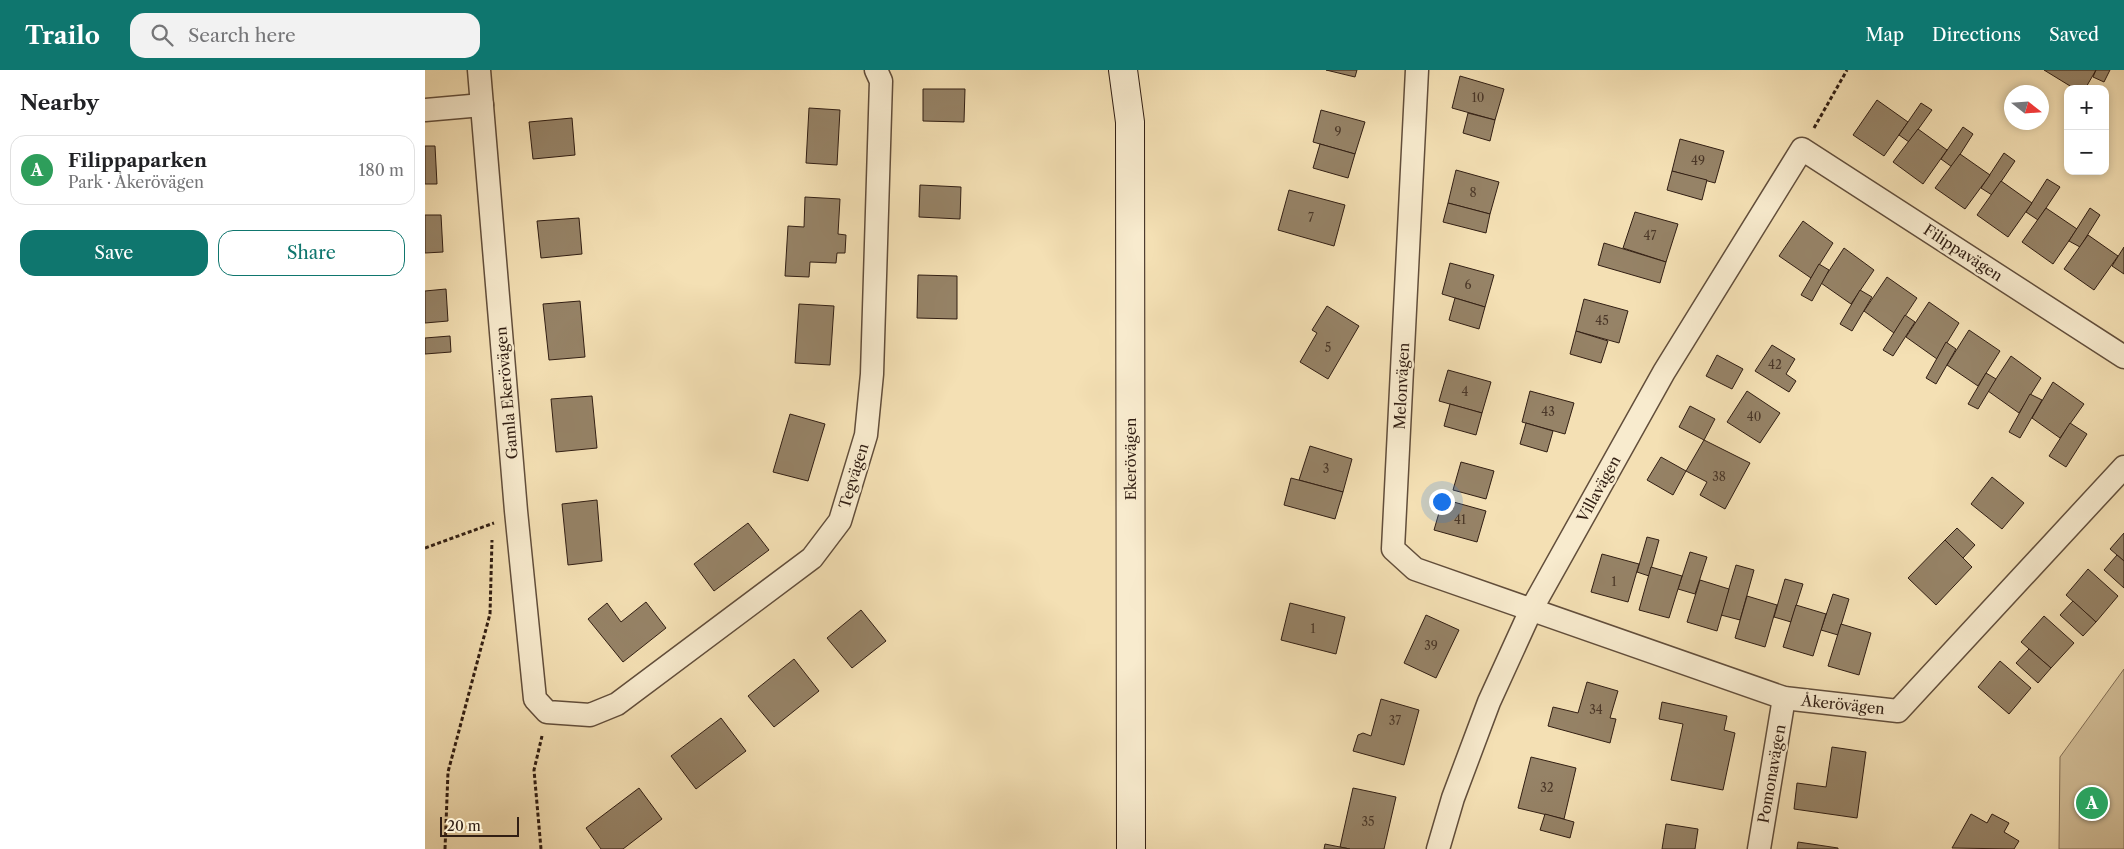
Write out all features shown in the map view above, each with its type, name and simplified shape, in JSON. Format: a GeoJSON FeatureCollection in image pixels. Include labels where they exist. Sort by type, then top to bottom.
{"type":"FeatureCollection","features":[{"type":"Feature","properties":{"kind":"main road","name":"Ekerövägen"},"geometry":{"type":"LineString","coordinates":[[1123,70],[1131,122],[1131,849]]}},
{"type":"Feature","properties":{"kind":"street","name":"Gamla Ekerövägen"},"geometry":{"type":"LineString","coordinates":[[479,70],[516,511],[535,699],[547,712]]}},
{"type":"Feature","properties":{"kind":"street","name":"Tegvägen"},"geometry":{"type":"LineString","coordinates":[[547,712],[590,714],[617,704],[812,558],[840,521],[866,435],[872,374],[881,81],[876,70]]}},
{"type":"Feature","properties":{"kind":"street","name":"Melonvägen"},"geometry":{"type":"LineString","coordinates":[[1417,70],[1393,549],[1415,569],[1531,610]]}},
{"type":"Feature","properties":{"kind":"street"},"geometry":{"type":"LineString","coordinates":[[425,110],[482,105]]}},
{"type":"Feature","properties":{"kind":"street","name":"Villavägen"},"geometry":{"type":"LineString","coordinates":[[1439,849],[1453,798],[1485,711],[1531,610],[1664,372],[1802,148]]}},
{"type":"Feature","properties":{"kind":"street","name":"Filippavägen"},"geometry":{"type":"LineString","coordinates":[[1802,148],[2124,356]]}},
{"type":"Feature","properties":{"kind":"street","name":"Åkerövägen"},"geometry":{"type":"LineString","coordinates":[[1531,610],[1785,698],[1898,711],[2124,467]]}},
{"type":"Feature","properties":{"kind":"street","name":"Pomonavägen"},"geometry":{"type":"LineString","coordinates":[[1759,849],[1785,698]]}},
{"type":"Feature","properties":{"kind":"path"},"geometry":{"type":"LineString","coordinates":[[1802,148],[1847,70]]}},
{"type":"Feature","properties":{"kind":"path"},"geometry":{"type":"LineString","coordinates":[[425,548],[493,523],[516,511]]}},
{"type":"Feature","properties":{"kind":"path"},"geometry":{"type":"LineString","coordinates":[[445,849],[448,772],[490,614],[492,514]]}},
{"type":"Feature","properties":{"kind":"path"},"geometry":{"type":"LineString","coordinates":[[541,849],[534,770],[547,712]]}},
{"type":"Feature","properties":{"kind":"shaded area"},"geometry":{"type":"Polygon","coordinates":[[[2124,669],[2124,849],[2059,849],[2060,757],[2124,669]]]}},
{"type":"Feature","properties":{"kind":"building"},"geometry":{"type":"Polygon","coordinates":[[[1326,70],[1357,70],[1355,77],[1326,70]]]}},
{"type":"Feature","properties":{"kind":"building"},"geometry":{"type":"Polygon","coordinates":[[[2044,70],[2096,70],[2087,85],[2068,85],[2044,70]]]}},
{"type":"Feature","properties":{"kind":"building"},"geometry":{"type":"Polygon","coordinates":[[[2096,70],[2110,70],[2104,82],[2093,77],[2096,70]]]}},
{"type":"Feature","properties":{"kind":"building"},"geometry":{"type":"Polygon","coordinates":[[[1460,76],[1504,89],[1495,120],[1452,108],[1460,76]]]}},
{"type":"Feature","properties":{"kind":"building"},"geometry":{"type":"Polygon","coordinates":[[[923,89],[965,89],[964,122],[923,121],[923,89]]]}},
{"type":"Feature","properties":{"kind":"building"},"geometry":{"type":"Polygon","coordinates":[[[1877,100],[1908,122],[1884,156],[1853,135],[1877,100]]]}},
{"type":"Feature","properties":{"kind":"building"},"geometry":{"type":"Polygon","coordinates":[[[1921,103],[1932,110],[1909,142],[1899,135],[1921,103]]]}},
{"type":"Feature","properties":{"kind":"building"},"geometry":{"type":"Polygon","coordinates":[[[809,108],[840,110],[837,165],[806,163],[809,108]]]}},
{"type":"Feature","properties":{"kind":"building"},"geometry":{"type":"Polygon","coordinates":[[[1321,110],[1365,122],[1355,154],[1313,142],[1321,110]]]}},
{"type":"Feature","properties":{"kind":"building"},"geometry":{"type":"Polygon","coordinates":[[[1468,113],[1495,120],[1490,141],[1463,133],[1468,113]]]}},
{"type":"Feature","properties":{"kind":"building"},"geometry":{"type":"Polygon","coordinates":[[[572,118],[575,155],[533,159],[529,122],[572,118]]]}},
{"type":"Feature","properties":{"kind":"building"},"geometry":{"type":"Polygon","coordinates":[[[1963,127],[1973,134],[1952,167],[1941,159],[1963,127]]]}},
{"type":"Feature","properties":{"kind":"building"},"geometry":{"type":"Polygon","coordinates":[[[1918,129],[1947,150],[1923,184],[1893,162],[1918,129]]]}},
{"type":"Feature","properties":{"kind":"building"},"geometry":{"type":"Polygon","coordinates":[[[1680,139],[1724,151],[1715,183],[1672,171],[1680,139]]]}},
{"type":"Feature","properties":{"kind":"building"},"geometry":{"type":"Polygon","coordinates":[[[1320,144],[1355,154],[1348,178],[1313,168],[1320,144]]]}},
{"type":"Feature","properties":{"kind":"building"},"geometry":{"type":"Polygon","coordinates":[[[425,146],[435,146],[437,184],[425,184],[425,146]]]}},
{"type":"Feature","properties":{"kind":"building"},"geometry":{"type":"Polygon","coordinates":[[[2004,153],[2015,161],[1992,195],[1981,188],[2004,153]]]}},
{"type":"Feature","properties":{"kind":"building"},"geometry":{"type":"Polygon","coordinates":[[[1960,154],[1990,175],[1965,209],[1935,188],[1960,154]]]}},
{"type":"Feature","properties":{"kind":"building"},"geometry":{"type":"Polygon","coordinates":[[[1456,170],[1499,182],[1490,214],[1448,203],[1456,170]]]}},
{"type":"Feature","properties":{"kind":"building"},"geometry":{"type":"Polygon","coordinates":[[[1672,171],[1707,180],[1702,200],[1667,190],[1672,171]]]}},
{"type":"Feature","properties":{"kind":"building"},"geometry":{"type":"Polygon","coordinates":[[[2047,179],[2060,187],[2038,220],[2026,212],[2047,179]]]}},
{"type":"Feature","properties":{"kind":"building"},"geometry":{"type":"Polygon","coordinates":[[[2001,181],[2032,203],[2008,237],[1977,215],[2001,181]]]}},
{"type":"Feature","properties":{"kind":"building"},"geometry":{"type":"Polygon","coordinates":[[[920,185],[961,187],[960,219],[919,217],[920,185]]]}},
{"type":"Feature","properties":{"kind":"building"},"geometry":{"type":"Polygon","coordinates":[[[1289,190],[1345,205],[1334,246],[1278,230],[1289,190]]]}},
{"type":"Feature","properties":{"kind":"building"},"geometry":{"type":"Polygon","coordinates":[[[805,197],[840,199],[838,234],[846,235],[845,253],[837,253],[836,263],[810,262],[809,277],[785,276],[788,226],[804,227],[805,197]]]}},
{"type":"Feature","properties":{"kind":"building"},"geometry":{"type":"Polygon","coordinates":[[[1448,203],[1490,214],[1486,233],[1443,222],[1448,203]]]}},
{"type":"Feature","properties":{"kind":"building"},"geometry":{"type":"Polygon","coordinates":[[[2046,208],[2077,229],[2053,264],[2022,242],[2046,208]]]}},
{"type":"Feature","properties":{"kind":"building"},"geometry":{"type":"Polygon","coordinates":[[[2090,208],[2100,215],[2080,247],[2069,241],[2090,208]]]}},
{"type":"Feature","properties":{"kind":"building"},"geometry":{"type":"Polygon","coordinates":[[[1635,212],[1678,224],[1666,262],[1623,248],[1635,212]]]}},
{"type":"Feature","properties":{"kind":"building"},"geometry":{"type":"Polygon","coordinates":[[[425,215],[441,215],[443,252],[425,253],[425,215]]]}},
{"type":"Feature","properties":{"kind":"building"},"geometry":{"type":"Polygon","coordinates":[[[579,218],[582,254],[541,258],[537,221],[579,218]]]}},
{"type":"Feature","properties":{"kind":"building"},"geometry":{"type":"Polygon","coordinates":[[[1803,221],[1833,243],[1811,278],[1779,256],[1803,221]]]}},
{"type":"Feature","properties":{"kind":"building"},"geometry":{"type":"Polygon","coordinates":[[[2088,235],[2118,256],[2094,290],[2064,269],[2088,235]]]}},
{"type":"Feature","properties":{"kind":"building"},"geometry":{"type":"Polygon","coordinates":[[[1604,243],[1666,262],[1660,283],[1598,265],[1604,243]]]}},
{"type":"Feature","properties":{"kind":"building"},"geometry":{"type":"Polygon","coordinates":[[[2124,247],[2124,274],[2112,266],[2124,247]]]}},
{"type":"Feature","properties":{"kind":"building"},"geometry":{"type":"Polygon","coordinates":[[[1844,248],[1874,270],[1851,304],[1821,283],[1844,248]]]}},
{"type":"Feature","properties":{"kind":"building"},"geometry":{"type":"Polygon","coordinates":[[[1450,263],[1494,275],[1485,307],[1442,294],[1450,263]]]}},
{"type":"Feature","properties":{"kind":"building"},"geometry":{"type":"Polygon","coordinates":[[[1819,264],[1829,270],[1812,301],[1801,295],[1819,264]]]}},
{"type":"Feature","properties":{"kind":"building"},"geometry":{"type":"Polygon","coordinates":[[[918,275],[957,276],[957,319],[917,318],[918,275]]]}},
{"type":"Feature","properties":{"kind":"building"},"geometry":{"type":"Polygon","coordinates":[[[1887,277],[1917,298],[1894,333],[1864,311],[1887,277]]]}},
{"type":"Feature","properties":{"kind":"building"},"geometry":{"type":"Polygon","coordinates":[[[446,289],[448,321],[425,323],[425,291],[446,289]]]}},
{"type":"Feature","properties":{"kind":"building"},"geometry":{"type":"Polygon","coordinates":[[[1860,290],[1872,297],[1852,331],[1840,324],[1860,290]]]}},
{"type":"Feature","properties":{"kind":"building"},"geometry":{"type":"Polygon","coordinates":[[[1455,298],[1485,307],[1479,329],[1449,320],[1455,298]]]}},
{"type":"Feature","properties":{"kind":"building"},"geometry":{"type":"Polygon","coordinates":[[[1584,299],[1628,311],[1619,343],[1576,331],[1584,299]]]}},
{"type":"Feature","properties":{"kind":"building"},"geometry":{"type":"Polygon","coordinates":[[[580,301],[585,357],[549,360],[543,304],[580,301]]]}},
{"type":"Feature","properties":{"kind":"building"},"geometry":{"type":"Polygon","coordinates":[[[1929,302],[1959,323],[1937,359],[1906,337],[1929,302]]]}},
{"type":"Feature","properties":{"kind":"building"},"geometry":{"type":"Polygon","coordinates":[[[799,304],[834,306],[830,365],[795,363],[799,304]]]}},
{"type":"Feature","properties":{"kind":"building"},"geometry":{"type":"Polygon","coordinates":[[[1327,306],[1359,326],[1328,379],[1300,362],[1317,333],[1312,330],[1327,306]]]}},
{"type":"Feature","properties":{"kind":"building"},"geometry":{"type":"Polygon","coordinates":[[[1905,315],[1915,322],[1893,356],[1883,350],[1905,315]]]}},
{"type":"Feature","properties":{"kind":"building"},"geometry":{"type":"Polygon","coordinates":[[[1969,330],[2000,351],[1978,386],[1947,365],[1969,330]]]}},
{"type":"Feature","properties":{"kind":"building"},"geometry":{"type":"Polygon","coordinates":[[[1576,331],[1608,341],[1601,363],[1570,354],[1576,331]]]}},
{"type":"Feature","properties":{"kind":"building"},"geometry":{"type":"Polygon","coordinates":[[[450,336],[451,352],[425,354],[425,338],[450,336]]]}},
{"type":"Feature","properties":{"kind":"building"},"geometry":{"type":"Polygon","coordinates":[[[1946,342],[1956,349],[1936,384],[1926,378],[1946,342]]]}},
{"type":"Feature","properties":{"kind":"building"},"geometry":{"type":"Polygon","coordinates":[[[1772,345],[1795,359],[1786,374],[1796,381],[1789,392],[1755,371],[1772,345]]]}},
{"type":"Feature","properties":{"kind":"building"},"geometry":{"type":"Polygon","coordinates":[[[1717,355],[1743,369],[1732,389],[1706,376],[1717,355]]]}},
{"type":"Feature","properties":{"kind":"building"},"geometry":{"type":"Polygon","coordinates":[[[2011,356],[2041,378],[2019,413],[1988,391],[2011,356]]]}},
{"type":"Feature","properties":{"kind":"building"},"geometry":{"type":"Polygon","coordinates":[[[1448,370],[1491,382],[1482,413],[1439,401],[1448,370]]]}},
{"type":"Feature","properties":{"kind":"building"},"geometry":{"type":"Polygon","coordinates":[[[1986,373],[1996,379],[1978,409],[1968,404],[1986,373]]]}},
{"type":"Feature","properties":{"kind":"building"},"geometry":{"type":"Polygon","coordinates":[[[2053,382],[2084,404],[2060,438],[2032,418],[2053,382]]]}},
{"type":"Feature","properties":{"kind":"building"},"geometry":{"type":"Polygon","coordinates":[[[1530,391],[1574,403],[1565,434],[1522,422],[1530,391]]]}},
{"type":"Feature","properties":{"kind":"building"},"geometry":{"type":"Polygon","coordinates":[[[1747,391],[1780,413],[1760,443],[1727,422],[1747,391]]]}},
{"type":"Feature","properties":{"kind":"building"},"geometry":{"type":"Polygon","coordinates":[[[2030,394],[2042,400],[2020,438],[2009,432],[2030,394]]]}},
{"type":"Feature","properties":{"kind":"building"},"geometry":{"type":"Polygon","coordinates":[[[592,396],[597,448],[556,452],[551,399],[592,396]]]}},
{"type":"Feature","properties":{"kind":"building"},"geometry":{"type":"Polygon","coordinates":[[[1450,404],[1482,413],[1476,435],[1444,426],[1450,404]]]}},
{"type":"Feature","properties":{"kind":"building"},"geometry":{"type":"Polygon","coordinates":[[[1690,406],[1715,419],[1704,440],[1679,427],[1690,406]]]}},
{"type":"Feature","properties":{"kind":"building"},"geometry":{"type":"Polygon","coordinates":[[[790,414],[825,424],[808,481],[773,472],[790,414]]]}},
{"type":"Feature","properties":{"kind":"building"},"geometry":{"type":"Polygon","coordinates":[[[1526,423],[1553,431],[1547,452],[1520,444],[1526,423]]]}},
{"type":"Feature","properties":{"kind":"building"},"geometry":{"type":"Polygon","coordinates":[[[2070,423],[2087,434],[2066,467],[2049,456],[2070,423]]]}},
{"type":"Feature","properties":{"kind":"building"},"geometry":{"type":"Polygon","coordinates":[[[1704,440],[1750,463],[1725,509],[1700,495],[1707,482],[1686,471],[1704,440]]]}},
{"type":"Feature","properties":{"kind":"building"},"geometry":{"type":"Polygon","coordinates":[[[1310,446],[1352,459],[1343,492],[1299,480],[1310,446]]]}},
{"type":"Feature","properties":{"kind":"building"},"geometry":{"type":"Polygon","coordinates":[[[1661,457],[1686,471],[1673,495],[1647,480],[1661,457]]]}},
{"type":"Feature","properties":{"kind":"building"},"geometry":{"type":"Polygon","coordinates":[[[1461,462],[1494,471],[1486,499],[1453,490],[1461,462]]]}},
{"type":"Feature","properties":{"kind":"building"},"geometry":{"type":"Polygon","coordinates":[[[1992,477],[2024,503],[2002,529],[1971,504],[1992,477]]]}},
{"type":"Feature","properties":{"kind":"building"},"geometry":{"type":"Polygon","coordinates":[[[1291,478],[1343,492],[1335,519],[1284,505],[1291,478]]]}},
{"type":"Feature","properties":{"kind":"building"},"geometry":{"type":"Polygon","coordinates":[[[1443,499],[1486,511],[1477,542],[1434,530],[1443,499]]]}},
{"type":"Feature","properties":{"kind":"building"},"geometry":{"type":"Polygon","coordinates":[[[597,500],[602,561],[568,565],[562,504],[597,500]]]}},
{"type":"Feature","properties":{"kind":"building"},"geometry":{"type":"Polygon","coordinates":[[[748,523],[769,550],[714,591],[694,564],[748,523]]]}},
{"type":"Feature","properties":{"kind":"building"},"geometry":{"type":"Polygon","coordinates":[[[1957,528],[1975,545],[1963,558],[1945,540],[1957,528]]]}},
{"type":"Feature","properties":{"kind":"building"},"geometry":{"type":"Polygon","coordinates":[[[2124,533],[2124,561],[2110,549],[2124,533]]]}},
{"type":"Feature","properties":{"kind":"building"},"geometry":{"type":"Polygon","coordinates":[[[1647,537],[1659,540],[1649,576],[1637,572],[1647,537]]]}},
{"type":"Feature","properties":{"kind":"building"},"geometry":{"type":"Polygon","coordinates":[[[1945,540],[1972,567],[1936,605],[1908,578],[1945,540]]]}},
{"type":"Feature","properties":{"kind":"building"},"geometry":{"type":"Polygon","coordinates":[[[1690,552],[1707,557],[1695,594],[1678,589],[1690,552]]]}},
{"type":"Feature","properties":{"kind":"building"},"geometry":{"type":"Polygon","coordinates":[[[1602,554],[1639,564],[1628,602],[1591,592],[1602,554]]]}},
{"type":"Feature","properties":{"kind":"building"},"geometry":{"type":"Polygon","coordinates":[[[2117,555],[2124,561],[2124,588],[2104,570],[2117,555]]]}},
{"type":"Feature","properties":{"kind":"building"},"geometry":{"type":"Polygon","coordinates":[[[1736,565],[1754,570],[1740,620],[1721,615],[1736,565]]]}},
{"type":"Feature","properties":{"kind":"building"},"geometry":{"type":"Polygon","coordinates":[[[1651,567],[1682,576],[1669,618],[1639,610],[1651,567]]]}},
{"type":"Feature","properties":{"kind":"building"},"geometry":{"type":"Polygon","coordinates":[[[2088,569],[2118,596],[2096,622],[2066,595],[2088,569]]]}},
{"type":"Feature","properties":{"kind":"building"},"geometry":{"type":"Polygon","coordinates":[[[1785,579],[1803,584],[1791,622],[1774,617],[1785,579]]]}},
{"type":"Feature","properties":{"kind":"building"},"geometry":{"type":"Polygon","coordinates":[[[1700,580],[1729,589],[1717,631],[1687,622],[1700,580]]]}},
{"type":"Feature","properties":{"kind":"building"},"geometry":{"type":"Polygon","coordinates":[[[1833,594],[1849,599],[1838,635],[1821,630],[1833,594]]]}},
{"type":"Feature","properties":{"kind":"building"},"geometry":{"type":"Polygon","coordinates":[[[1747,596],[1777,605],[1765,647],[1735,638],[1747,596]]]}},
{"type":"Feature","properties":{"kind":"building"},"geometry":{"type":"Polygon","coordinates":[[[2073,601],[2096,622],[2083,636],[2060,615],[2073,601]]]}},
{"type":"Feature","properties":{"kind":"building"},"geometry":{"type":"Polygon","coordinates":[[[646,602],[666,628],[623,662],[588,619],[607,603],[621,622],[646,602]]]}},
{"type":"Feature","properties":{"kind":"building"},"geometry":{"type":"Polygon","coordinates":[[[1290,603],[1345,617],[1336,654],[1281,640],[1290,603]]]}},
{"type":"Feature","properties":{"kind":"building"},"geometry":{"type":"Polygon","coordinates":[[[1796,605],[1826,614],[1813,656],[1783,647],[1796,605]]]}},
{"type":"Feature","properties":{"kind":"building"},"geometry":{"type":"Polygon","coordinates":[[[861,610],[886,641],[852,668],[827,638],[861,610]]]}},
{"type":"Feature","properties":{"kind":"building"},"geometry":{"type":"Polygon","coordinates":[[[1426,615],[1459,630],[1436,678],[1404,663],[1426,615]]]}},
{"type":"Feature","properties":{"kind":"building"},"geometry":{"type":"Polygon","coordinates":[[[2044,616],[2074,643],[2051,668],[2021,642],[2044,616]]]}},
{"type":"Feature","properties":{"kind":"building"},"geometry":{"type":"Polygon","coordinates":[[[1841,624],[1871,633],[1859,675],[1828,666],[1841,624]]]}},
{"type":"Feature","properties":{"kind":"building"},"geometry":{"type":"Polygon","coordinates":[[[2029,649],[2051,668],[2038,683],[2016,663],[2029,649]]]}},
{"type":"Feature","properties":{"kind":"building"},"geometry":{"type":"Polygon","coordinates":[[[794,659],[819,691],[774,727],[748,696],[794,659]]]}},
{"type":"Feature","properties":{"kind":"building"},"geometry":{"type":"Polygon","coordinates":[[[2000,661],[2031,688],[2009,714],[1978,687],[2000,661]]]}},
{"type":"Feature","properties":{"kind":"building"},"geometry":{"type":"Polygon","coordinates":[[[1587,682],[1618,691],[1610,718],[1616,719],[1610,743],[1548,726],[1553,707],[1578,713],[1587,682]]]}},
{"type":"Feature","properties":{"kind":"building"},"geometry":{"type":"Polygon","coordinates":[[[1381,699],[1419,710],[1404,765],[1353,751],[1358,735],[1363,733],[1371,736],[1381,699]]]}},
{"type":"Feature","properties":{"kind":"building"},"geometry":{"type":"Polygon","coordinates":[[[1662,702],[1727,716],[1724,730],[1735,733],[1723,790],[1671,780],[1683,724],[1659,719],[1662,702]]]}},
{"type":"Feature","properties":{"kind":"building"},"geometry":{"type":"Polygon","coordinates":[[[721,718],[746,751],[696,789],[671,756],[721,718]]]}},
{"type":"Feature","properties":{"kind":"building"},"geometry":{"type":"Polygon","coordinates":[[[1832,747],[1866,752],[1857,818],[1794,809],[1797,783],[1826,787],[1832,747]]]}},
{"type":"Feature","properties":{"kind":"building"},"geometry":{"type":"Polygon","coordinates":[[[1531,757],[1576,768],[1564,819],[1518,808],[1531,757]]]}},
{"type":"Feature","properties":{"kind":"building"},"geometry":{"type":"Polygon","coordinates":[[[639,788],[662,819],[623,849],[601,849],[586,828],[639,788]]]}},
{"type":"Feature","properties":{"kind":"building"},"geometry":{"type":"Polygon","coordinates":[[[1353,788],[1396,797],[1384,849],[1350,849],[1340,847],[1353,788]]]}},
{"type":"Feature","properties":{"kind":"building"},"geometry":{"type":"Polygon","coordinates":[[[1545,814],[1574,822],[1570,838],[1540,830],[1545,814]]]}},
{"type":"Feature","properties":{"kind":"building"},"geometry":{"type":"Polygon","coordinates":[[[1971,814],[1987,823],[1992,814],[2009,823],[2004,832],[2019,841],[2014,849],[1952,848],[1971,814]]]}},
{"type":"Feature","properties":{"kind":"building"},"geometry":{"type":"Polygon","coordinates":[[[1666,824],[1698,829],[1695,849],[1662,849],[1666,824]]]}},
{"type":"Feature","properties":{"kind":"building"},"geometry":{"type":"Polygon","coordinates":[[[1798,842],[1838,848],[1838,849],[1797,849],[1798,842]]]}},
{"type":"Feature","properties":{"kind":"building"},"geometry":{"type":"Polygon","coordinates":[[[1325,844],[1350,849],[1324,849],[1325,844]]]}},
{"type":"Feature","properties":{"kind":"place","name":"Filippaparken"},"geometry":{"type":"Point","coordinates":[2092,803]}}]}
